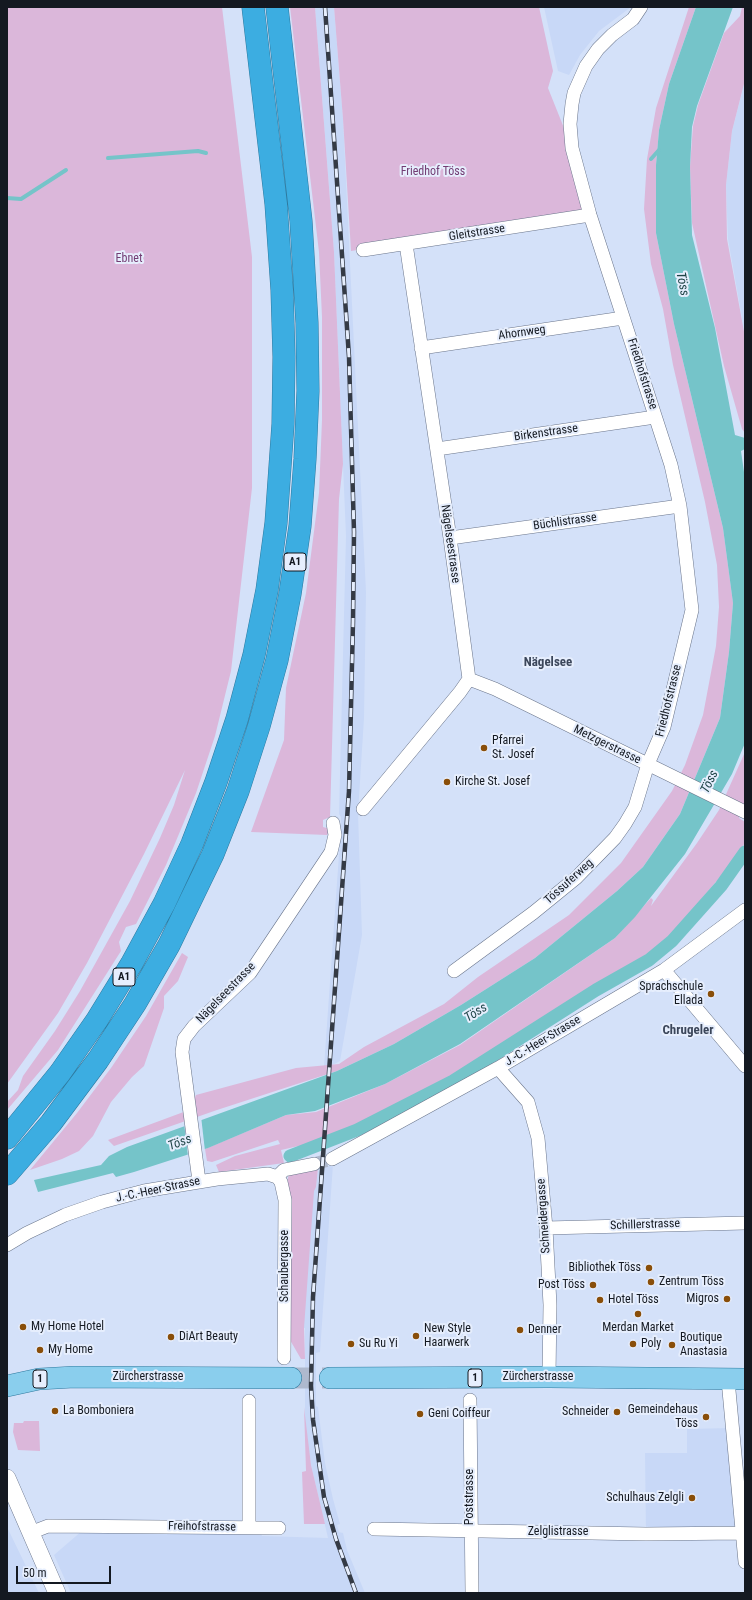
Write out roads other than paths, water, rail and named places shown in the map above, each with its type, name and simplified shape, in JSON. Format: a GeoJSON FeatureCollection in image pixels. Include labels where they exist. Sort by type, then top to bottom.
{"type":"FeatureCollection","features":[{"type":"Feature","properties":{"kind":"highway","name":"A1"},"geometry":{"type":"LineString","coordinates":[[7,1138],[55,1079],[97,1020],[132,963],[164,904],[192,844],[216,782],[237,719],[254,655],[267,590],[277,517],[283,424],[284,357],[282,290],[276,204],[253,7]]}},
{"type":"Feature","properties":{"kind":"highway","name":"A1"},"geometry":{"type":"LineString","coordinates":[[7,1174],[51,1123],[98,1060],[135,1004],[170,945],[214,854],[238,791],[260,726],[277,660],[290,594],[300,526],[306,452],[308,391],[307,323],[301,221],[277,7]]}},
{"type":"Feature","properties":{"kind":"main road","name":"Zürcherstrasse"},"geometry":{"type":"LineString","coordinates":[[330,1378],[549,1369],[736,1380]]}},
{"type":"Feature","properties":{"kind":"main road","name":"Zürcherstrasse"},"geometry":{"type":"LineString","coordinates":[[7,1386],[39,1379],[74,1377],[291,1378]]}},
{"type":"Feature","properties":{"kind":"street","name":"Friedhofstrasse"},"geometry":{"type":"LineString","coordinates":[[641,7],[633,19],[612,34],[598,49],[586,66],[574,93],[570,124],[572,148],[590,215],[671,465],[680,506],[692,610],[664,727],[648,764]]}},
{"type":"Feature","properties":{"kind":"street","name":"Gleitstrasse"},"geometry":{"type":"LineString","coordinates":[[363,250],[590,215]]}},
{"type":"Feature","properties":{"kind":"street","name":"Nägelseestrasse"},"geometry":{"type":"LineString","coordinates":[[406,244],[450,538],[469,679]]}},
{"type":"Feature","properties":{"kind":"street","name":"Ahornweg"},"geometry":{"type":"LineString","coordinates":[[421,348],[623,318]]}},
{"type":"Feature","properties":{"kind":"street","name":"Birkenstrasse"},"geometry":{"type":"LineString","coordinates":[[437,449],[655,417]]}},
{"type":"Feature","properties":{"kind":"street","name":"Büchlistrasse"},"geometry":{"type":"LineString","coordinates":[[450,538],[680,506]]}},
{"type":"Feature","properties":{"kind":"street","name":"Metzgerstrasse"},"geometry":{"type":"LineString","coordinates":[[469,679],[495,689],[742,811]]}},
{"type":"Feature","properties":{"kind":"street"},"geometry":{"type":"LineString","coordinates":[[363,809],[460,692],[469,679]]}},
{"type":"Feature","properties":{"kind":"street","name":"Tössuferweg"},"geometry":{"type":"LineString","coordinates":[[454,971],[514,927],[576,878],[615,838],[635,807],[648,764]]}},
{"type":"Feature","properties":{"kind":"street","name":"Nägelseestrasse"},"geometry":{"type":"LineString","coordinates":[[199,1181],[182,1052],[184,1039],[194,1026],[250,973],[331,852],[335,835],[333,823]]}},
{"type":"Feature","properties":{"kind":"street","name":"J.-C.-Heer-Strasse"},"geometry":{"type":"LineString","coordinates":[[332,1159],[498,1068],[664,970],[745,910]]}},
{"type":"Feature","properties":{"kind":"street"},"geometry":{"type":"LineString","coordinates":[[664,970],[745,1066]]}},
{"type":"Feature","properties":{"kind":"street","name":"Schneidergasse"},"geometry":{"type":"LineString","coordinates":[[498,1068],[528,1102],[538,1138],[546,1228],[550,1305],[549,1369]]}},
{"type":"Feature","properties":{"kind":"street"},"geometry":{"type":"LineString","coordinates":[[276,1177],[284,1170],[314,1164]]}},
{"type":"Feature","properties":{"kind":"street","name":"J.-C.-Heer-Strasse"},"geometry":{"type":"LineString","coordinates":[[7,1245],[65,1215],[102,1202],[153,1189],[199,1181],[268,1174],[276,1177]]}},
{"type":"Feature","properties":{"kind":"street","name":"Schaubergasse"},"geometry":{"type":"LineString","coordinates":[[276,1177],[281,1182],[285,1200],[284,1358]]}},
{"type":"Feature","properties":{"kind":"street","name":"Schillerstrasse"},"geometry":{"type":"LineString","coordinates":[[546,1228],[745,1223]]}},
{"type":"Feature","properties":{"kind":"street"},"geometry":{"type":"LineString","coordinates":[[736,1380],[741,1533],[745,1562]]}},
{"type":"Feature","properties":{"kind":"street","name":"Poststrasse"},"geometry":{"type":"LineString","coordinates":[[470,1400],[470,1530],[472,1593]]}},
{"type":"Feature","properties":{"kind":"street","name":"Freihofstrasse"},"geometry":{"type":"LineString","coordinates":[[30,1533],[48,1526],[249,1528],[249,1401]]}},
{"type":"Feature","properties":{"kind":"street"},"geometry":{"type":"LineString","coordinates":[[7,1478],[57,1593]]}},
{"type":"Feature","properties":{"kind":"street"},"geometry":{"type":"LineString","coordinates":[[249,1528],[280,1528]]}},
{"type":"Feature","properties":{"kind":"street","name":"Zelglistrasse"},"geometry":{"type":"LineString","coordinates":[[374,1529],[646,1534],[741,1533]]}},
{"type":"Feature","properties":{"kind":"water","name":"Töss"},"geometry":{"type":"Polygon","coordinates":[[[696,7],[733,7],[697,106],[692,127],[690,167],[692,235],[715,328],[735,435],[745,438],[745,449],[741,451],[745,479],[745,743],[732,774],[685,854],[635,917],[615,938],[460,1044],[385,1084],[315,1111],[286,1115],[208,1148],[134,1172],[116,1177],[113,1173],[38,1192],[34,1180],[101,1165],[109,1156],[127,1147],[337,1071],[394,1044],[461,1005],[535,958],[617,891],[643,867],[680,814],[720,718],[729,652],[733,603],[723,528],[674,324],[656,233],[656,165],[659,130],[669,84],[696,7]]]}},
{"type":"Feature","properties":{"kind":"waterway"},"geometry":{"type":"LineString","coordinates":[[651,159],[659,150]]}},
{"type":"Feature","properties":{"kind":"waterway"},"geometry":{"type":"LineString","coordinates":[[108,158],[198,151],[206,153]]}},
{"type":"Feature","properties":{"kind":"waterway"},"geometry":{"type":"LineString","coordinates":[[7,198],[21,199],[66,170]]}},
{"type":"Feature","properties":{"kind":"waterway"},"geometry":{"type":"LineString","coordinates":[[290,1156],[357,1130],[453,1081],[596,990],[649,960],[672,941],[721,886],[745,852]]}},
{"type":"Feature","properties":{"kind":"tunnel"},"geometry":{"type":"LineString","coordinates":[[314,1164],[332,1159]]}},
{"type":"Feature","properties":{"kind":"tunnel"},"geometry":{"type":"LineString","coordinates":[[291,1378],[330,1378]]}},
{"type":"Feature","properties":{"kind":"railway"},"geometry":{"type":"LineString","coordinates":[[325,7],[349,357],[354,532],[349,791],[313,1297],[311,1386],[313,1420],[324,1497],[336,1539],[356,1593]]}},
{"type":"Feature","properties":{"kind":"place","name":"Pfarrei St. Josef"},"geometry":{"type":"Point","coordinates":[484,748]}},
{"type":"Feature","properties":{"kind":"place","name":"Kirche St. Josef"},"geometry":{"type":"Point","coordinates":[447,782]}},
{"type":"Feature","properties":{"kind":"place","name":"Sprachschule Ellada"},"geometry":{"type":"Point","coordinates":[711,994]}},
{"type":"Feature","properties":{"kind":"place","name":"Bibliothek Töss"},"geometry":{"type":"Point","coordinates":[649,1268]}},
{"type":"Feature","properties":{"kind":"place","name":"Zentrum Töss"},"geometry":{"type":"Point","coordinates":[651,1282]}},
{"type":"Feature","properties":{"kind":"place","name":"Post Töss"},"geometry":{"type":"Point","coordinates":[593,1285]}},
{"type":"Feature","properties":{"kind":"place","name":"Migros"},"geometry":{"type":"Point","coordinates":[727,1299]}},
{"type":"Feature","properties":{"kind":"place","name":"Hotel Töss"},"geometry":{"type":"Point","coordinates":[600,1300]}},
{"type":"Feature","properties":{"kind":"place","name":"Merdan Market"},"geometry":{"type":"Point","coordinates":[638,1314]}},
{"type":"Feature","properties":{"kind":"place","name":"My Home Hotel"},"geometry":{"type":"Point","coordinates":[23,1327]}},
{"type":"Feature","properties":{"kind":"place","name":"Denner"},"geometry":{"type":"Point","coordinates":[520,1330]}},
{"type":"Feature","properties":{"kind":"place","name":"New Style Haarwerk"},"geometry":{"type":"Point","coordinates":[416,1336]}},
{"type":"Feature","properties":{"kind":"place","name":"DiArt Beauty"},"geometry":{"type":"Point","coordinates":[171,1337]}},
{"type":"Feature","properties":{"kind":"place","name":"Su Ru Yi"},"geometry":{"type":"Point","coordinates":[351,1344]}},
{"type":"Feature","properties":{"kind":"place","name":"Poly"},"geometry":{"type":"Point","coordinates":[633,1344]}},
{"type":"Feature","properties":{"kind":"place","name":"Boutique Anastasia"},"geometry":{"type":"Point","coordinates":[672,1345]}},
{"type":"Feature","properties":{"kind":"place","name":"My Home"},"geometry":{"type":"Point","coordinates":[40,1350]}},
{"type":"Feature","properties":{"kind":"place","name":"La Bomboniera"},"geometry":{"type":"Point","coordinates":[55,1411]}},
{"type":"Feature","properties":{"kind":"place","name":"Schneider"},"geometry":{"type":"Point","coordinates":[617,1412]}},
{"type":"Feature","properties":{"kind":"place","name":"Geni Coiffeur"},"geometry":{"type":"Point","coordinates":[420,1414]}},
{"type":"Feature","properties":{"kind":"place","name":"Gemeindehaus Töss"},"geometry":{"type":"Point","coordinates":[706,1417]}},
{"type":"Feature","properties":{"kind":"place","name":"Schulhaus Zelgli"},"geometry":{"type":"Point","coordinates":[692,1498]}},
{"type":"Feature","properties":{"kind":"district","name":"Nägelsee"},"geometry":{"type":"Point","coordinates":[548,663]}},
{"type":"Feature","properties":{"kind":"district","name":"Chrugeler"},"geometry":{"type":"Point","coordinates":[688,1031]}},
{"type":"Feature","properties":{"kind":"park label","name":"Friedhof Töss"},"geometry":{"type":"Point","coordinates":[433,172]}},
{"type":"Feature","properties":{"kind":"park label","name":"Ebnet"},"geometry":{"type":"Point","coordinates":[129,259]}}]}
